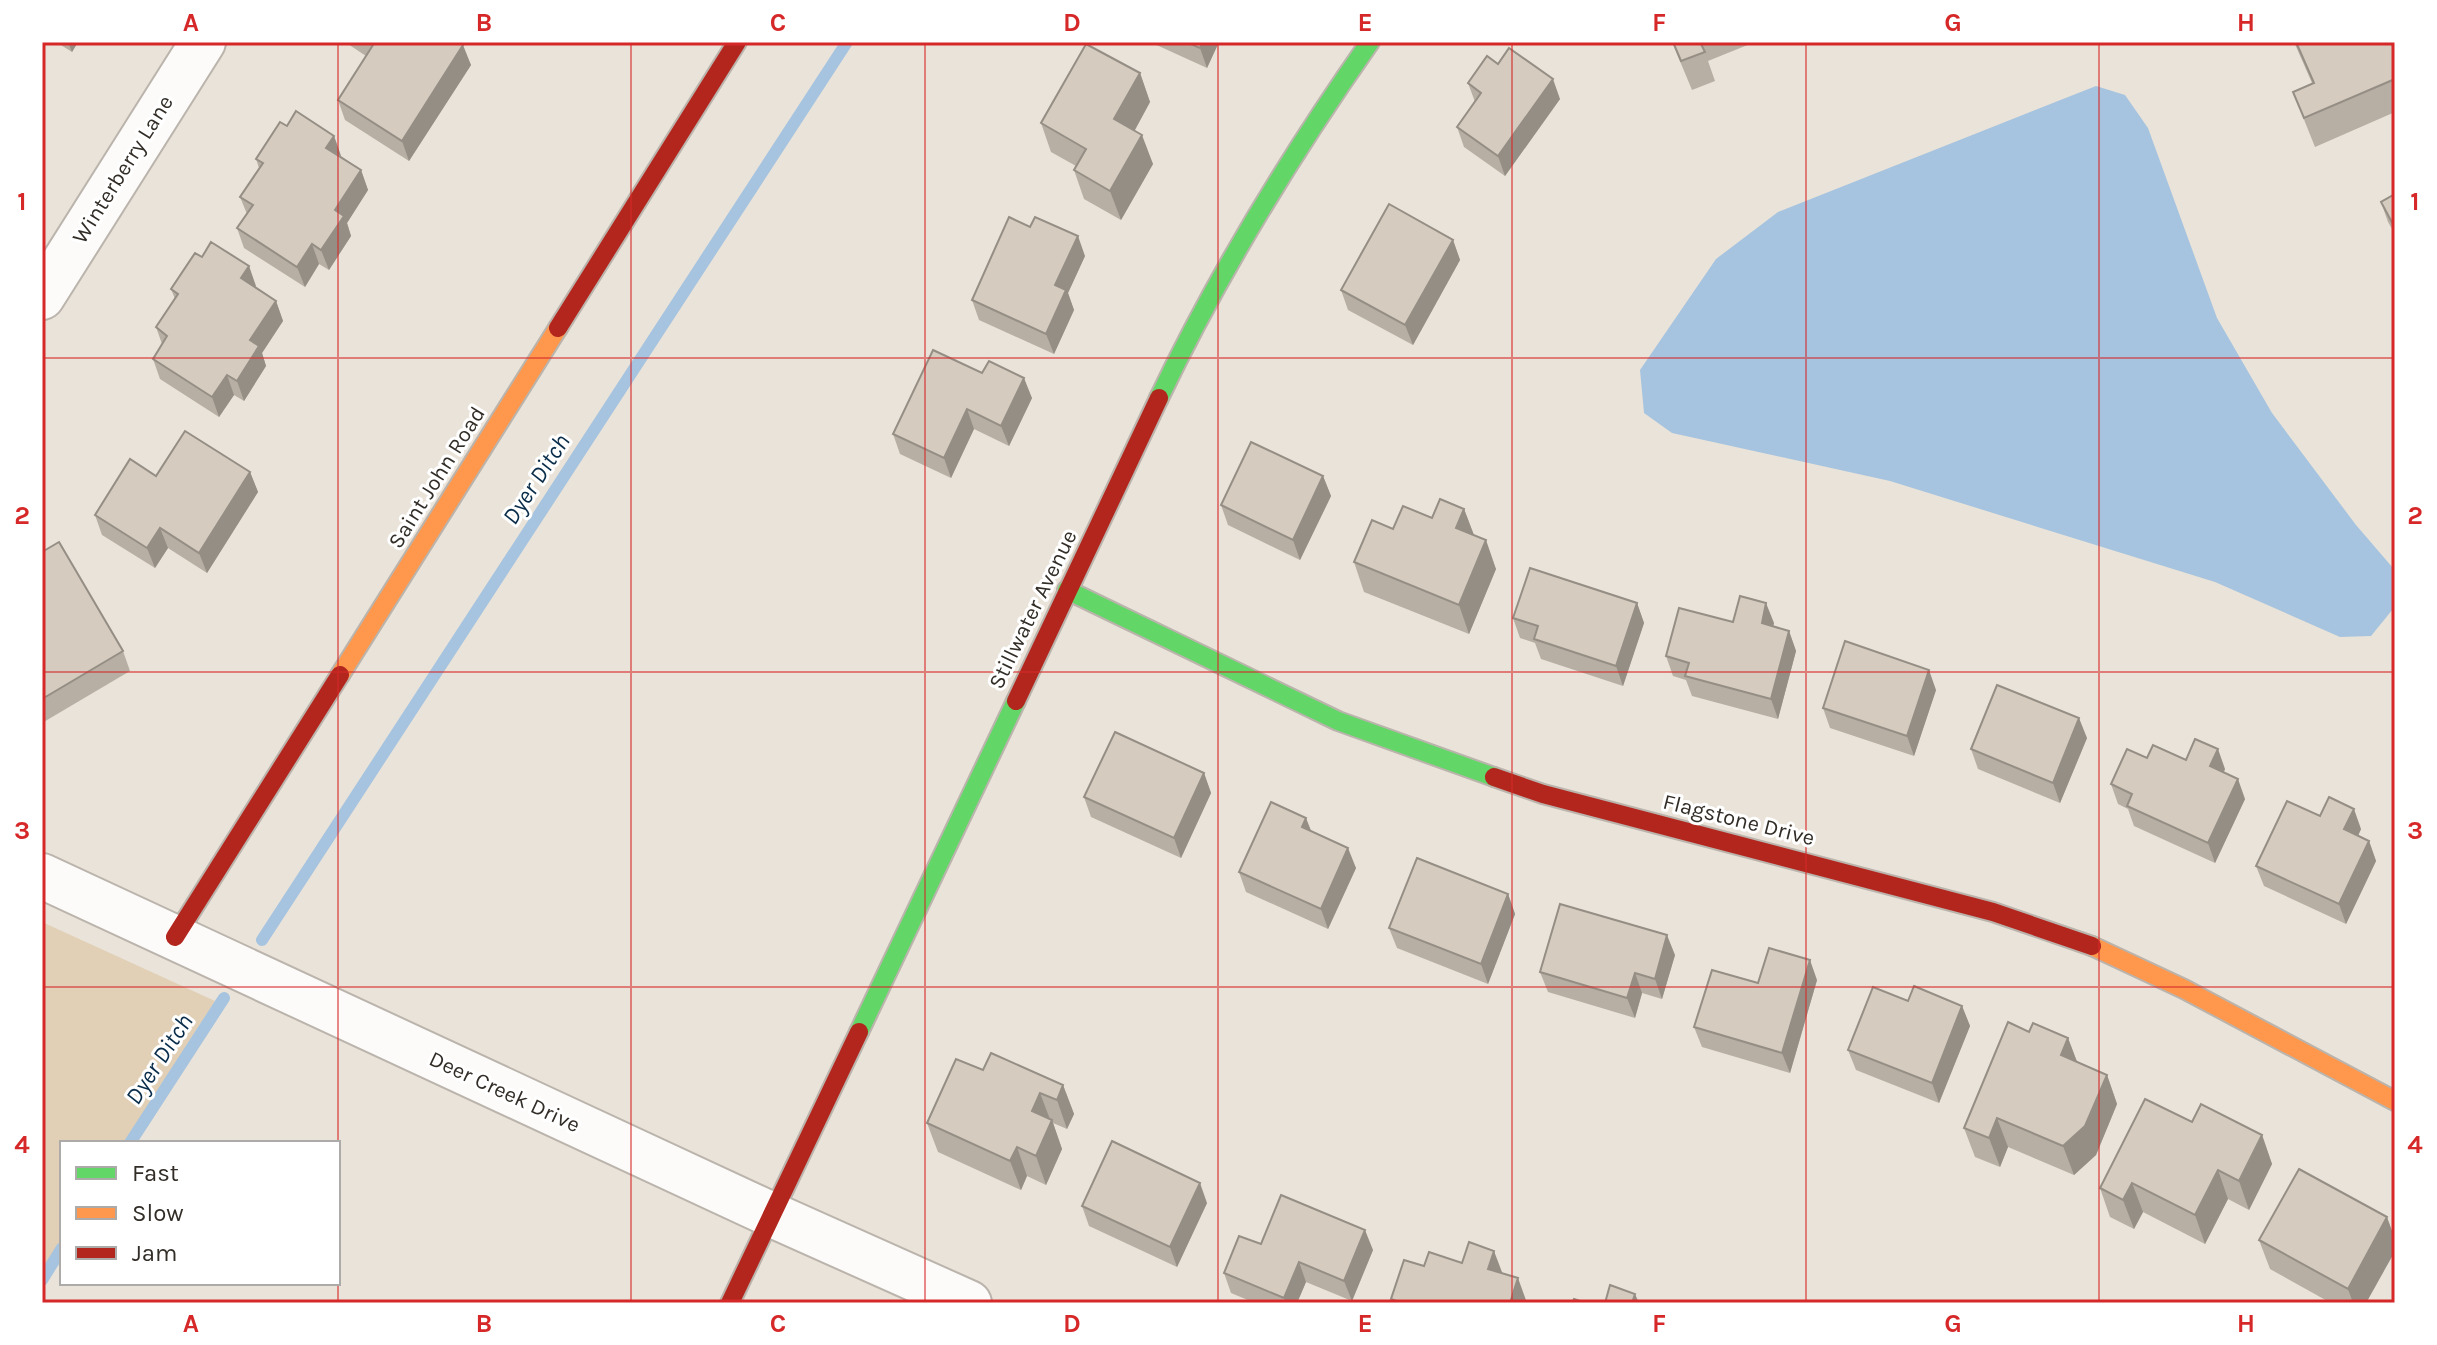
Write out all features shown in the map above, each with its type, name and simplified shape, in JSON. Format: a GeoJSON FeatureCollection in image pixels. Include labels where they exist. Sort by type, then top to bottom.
{"type":"FeatureCollection","features":[{"type":"Feature","properties":{"kind":"street","name":"Winterberry Lane"},"geometry":{"type":"LineString","coordinates":[[42,297],[203,42]]}},
{"type":"Feature","properties":{"kind":"street","name":"Saint John Road"},"geometry":{"type":"LineString","coordinates":[[175,937],[737,42]]}},
{"type":"Feature","properties":{"kind":"street","name":"Stillwater Avenue"},"geometry":{"type":"LineString","coordinates":[[730,1303],[1191,333],[1265,202],[1330,97],[1370,42]]}},
{"type":"Feature","properties":{"kind":"street","name":"Flagstone Drive"},"geometry":{"type":"LineString","coordinates":[[1067,590],[1338,721],[1432,756],[1543,794],[1993,912],[2091,946],[2198,996],[2395,1101]]}},
{"type":"Feature","properties":{"kind":"street","name":"Deer Creek Drive"},"geometry":{"type":"LineString","coordinates":[[42,876],[770,1214],[969,1303]]}},
{"type":"Feature","properties":{"kind":"shaded area"},"geometry":{"type":"Polygon","coordinates":[[[42,922],[215,1001],[125,1141],[60,1141],[60,1244],[42,1272],[42,922]]]}},
{"type":"Feature","properties":{"kind":"water"},"geometry":{"type":"Polygon","coordinates":[[[2096,86],[2125,95],[2148,128],[2217,318],[2272,413],[2356,525],[2393,568],[2393,609],[2371,636],[2340,637],[2215,582],[1890,481],[1672,433],[1644,413],[1640,370],[1716,259],[1778,212],[2096,86]]]}},
{"type":"Feature","properties":{"kind":"building"},"geometry":{"type":"Polygon","coordinates":[[[369,42],[459,42],[463,45],[402,141],[338,100],[373,45],[369,42]]]}},
{"type":"Feature","properties":{"kind":"building"},"geometry":{"type":"Polygon","coordinates":[[[1186,42],[1202,42],[1200,48],[1186,42]]]}},
{"type":"Feature","properties":{"kind":"building"},"geometry":{"type":"Polygon","coordinates":[[[1673,42],[1700,42],[1705,52],[1681,61],[1673,42]]]}},
{"type":"Feature","properties":{"kind":"building"},"geometry":{"type":"Polygon","coordinates":[[[2296,42],[2391,42],[2395,51],[2395,79],[2304,118],[2293,92],[2314,83],[2296,42]]]}},
{"type":"Feature","properties":{"kind":"building"},"geometry":{"type":"Polygon","coordinates":[[[1086,44],[1140,73],[1114,119],[1142,135],[1110,191],[1074,170],[1086,149],[1041,123],[1086,44]]]}},
{"type":"Feature","properties":{"kind":"building"},"geometry":{"type":"Polygon","coordinates":[[[1509,48],[1553,79],[1498,156],[1457,127],[1481,93],[1468,83],[1487,56],[1498,64],[1509,48]]]}},
{"type":"Feature","properties":{"kind":"building"},"geometry":{"type":"Polygon","coordinates":[[[296,111],[334,136],[326,148],[361,170],[335,210],[344,216],[321,250],[312,244],[297,267],[237,228],[253,205],[240,197],[263,163],[256,159],[280,122],[287,126],[296,111]]]}},
{"type":"Feature","properties":{"kind":"building"},"geometry":{"type":"Polygon","coordinates":[[[2395,194],[2395,228],[2381,202],[2395,194]]]}},
{"type":"Feature","properties":{"kind":"building"},"geometry":{"type":"Polygon","coordinates":[[[1389,204],[1453,240],[1405,325],[1341,290],[1389,204]]]}},
{"type":"Feature","properties":{"kind":"building"},"geometry":{"type":"Polygon","coordinates":[[[1009,217],[1030,227],[1035,217],[1078,236],[1055,285],[1066,290],[1046,334],[972,300],[1009,217]]]}},
{"type":"Feature","properties":{"kind":"building"},"geometry":{"type":"Polygon","coordinates":[[[211,242],[249,266],[241,278],[276,301],[250,340],[259,346],[237,381],[227,375],[212,397],[153,359],[167,336],[156,327],[178,294],[171,289],[195,253],[202,257],[211,242]]]}},
{"type":"Feature","properties":{"kind":"building"},"geometry":{"type":"Polygon","coordinates":[[[933,350],[982,373],[989,361],[1024,378],[1001,426],[967,409],[944,458],[893,434],[933,350]]]}},
{"type":"Feature","properties":{"kind":"building"},"geometry":{"type":"Polygon","coordinates":[[[185,431],[250,472],[199,553],[160,528],[147,548],[95,515],[130,459],[156,476],[185,431]]]}},
{"type":"Feature","properties":{"kind":"building"},"geometry":{"type":"Polygon","coordinates":[[[1251,442],[1323,476],[1293,540],[1221,505],[1251,442]]]}},
{"type":"Feature","properties":{"kind":"building"},"geometry":{"type":"Polygon","coordinates":[[[1440,499],[1464,509],[1456,528],[1486,540],[1459,605],[1354,562],[1372,520],[1393,529],[1403,506],[1432,518],[1440,499]]]}},
{"type":"Feature","properties":{"kind":"building"},"geometry":{"type":"Polygon","coordinates":[[[59,542],[123,651],[42,699],[42,552],[59,542]]]}},
{"type":"Feature","properties":{"kind":"building"},"geometry":{"type":"Polygon","coordinates":[[[1530,568],[1637,603],[1616,666],[1534,639],[1538,626],[1513,618],[1530,568]]]}},
{"type":"Feature","properties":{"kind":"building"},"geometry":{"type":"Polygon","coordinates":[[[1740,596],[1766,603],[1762,623],[1789,631],[1771,699],[1685,676],[1689,663],[1666,656],[1679,608],[1733,622],[1740,596]]]}},
{"type":"Feature","properties":{"kind":"building"},"geometry":{"type":"Polygon","coordinates":[[[1845,641],[1929,670],[1907,736],[1823,708],[1845,641]]]}},
{"type":"Feature","properties":{"kind":"building"},"geometry":{"type":"Polygon","coordinates":[[[1997,685],[2079,718],[2053,783],[1971,749],[1997,685]]]}},
{"type":"Feature","properties":{"kind":"building"},"geometry":{"type":"Polygon","coordinates":[[[1115,732],[1204,773],[1174,838],[1084,797],[1115,732]]]}},
{"type":"Feature","properties":{"kind":"building"},"geometry":{"type":"Polygon","coordinates":[[[2195,739],[2218,749],[2210,766],[2238,779],[2208,843],[2127,806],[2132,794],[2111,784],[2127,749],[2147,758],[2153,745],[2186,760],[2195,739]]]}},
{"type":"Feature","properties":{"kind":"building"},"geometry":{"type":"Polygon","coordinates":[[[2329,797],[2354,809],[2344,829],[2369,841],[2339,904],[2256,866],[2287,801],[2320,816],[2329,797]]]}},
{"type":"Feature","properties":{"kind":"building"},"geometry":{"type":"Polygon","coordinates":[[[1271,802],[1306,818],[1302,827],[1348,848],[1321,909],[1239,872],[1271,802]]]}},
{"type":"Feature","properties":{"kind":"building"},"geometry":{"type":"Polygon","coordinates":[[[1417,858],[1508,894],[1481,964],[1389,928],[1417,858]]]}},
{"type":"Feature","properties":{"kind":"building"},"geometry":{"type":"Polygon","coordinates":[[[1560,904],[1667,935],[1655,979],[1635,973],[1627,998],[1540,972],[1560,904]]]}},
{"type":"Feature","properties":{"kind":"building"},"geometry":{"type":"Polygon","coordinates":[[[1769,948],[1810,960],[1782,1053],[1694,1027],[1712,970],[1758,983],[1769,948]]]}},
{"type":"Feature","properties":{"kind":"building"},"geometry":{"type":"Polygon","coordinates":[[[1914,986],[1962,1006],[1932,1083],[1848,1050],[1873,987],[1908,1001],[1914,986]]]}},
{"type":"Feature","properties":{"kind":"building"},"geometry":{"type":"Polygon","coordinates":[[[2008,1022],[2029,1032],[2033,1023],[2068,1038],[2061,1055],[2107,1075],[2085,1126],[2063,1146],[1997,1118],[1989,1138],[1964,1128],[2008,1022]]]}},
{"type":"Feature","properties":{"kind":"building"},"geometry":{"type":"Polygon","coordinates":[[[991,1053],[1063,1085],[1057,1100],[1040,1093],[1032,1111],[1052,1120],[1036,1156],[1017,1147],[1010,1161],[927,1123],[956,1059],[983,1070],[991,1053]]]}},
{"type":"Feature","properties":{"kind":"building"},"geometry":{"type":"Polygon","coordinates":[[[2145,1099],[2192,1122],[2201,1104],[2262,1135],[2239,1181],[2218,1170],[2195,1215],[2132,1183],[2123,1200],[2100,1188],[2145,1099]]]}},
{"type":"Feature","properties":{"kind":"building"},"geometry":{"type":"Polygon","coordinates":[[[1112,1141],[1200,1183],[1170,1247],[1082,1206],[1112,1141]]]}},
{"type":"Feature","properties":{"kind":"building"},"geometry":{"type":"Polygon","coordinates":[[[2299,1169],[2387,1217],[2348,1289],[2259,1240],[2299,1169]]]}},
{"type":"Feature","properties":{"kind":"building"},"geometry":{"type":"Polygon","coordinates":[[[1281,1195],[1365,1230],[1344,1281],[1299,1262],[1284,1298],[1224,1273],[1239,1236],[1261,1244],[1281,1195]]]}},
{"type":"Feature","properties":{"kind":"building"},"geometry":{"type":"Polygon","coordinates":[[[1469,1242],[1494,1251],[1488,1269],[1518,1278],[1510,1303],[1402,1303],[1391,1299],[1404,1260],[1424,1266],[1429,1252],[1462,1263],[1469,1242]]]}},
{"type":"Feature","properties":{"kind":"building"},"geometry":{"type":"Polygon","coordinates":[[[1610,1285],[1635,1294],[1632,1303],[1605,1303],[1610,1285]]]}},
{"type":"Feature","properties":{"kind":"waterway","name":"Dyer Ditch"},"geometry":{"type":"LineString","coordinates":[[262,940],[847,42]]}},
{"type":"Feature","properties":{"kind":"waterway","name":"Dyer Ditch"},"geometry":{"type":"LineString","coordinates":[[131,1141],[224,998]]}},
{"type":"Feature","properties":{"kind":"waterway","name":"Dyer Ditch"},"geometry":{"type":"LineString","coordinates":[[42,1280],[60,1251]]}},
{"type":"Feature","properties":{"kind":"traffic: fast"},"geometry":{"type":"LineString","coordinates":[[1159,398],[1257,216],[1370,42]]}},
{"type":"Feature","properties":{"kind":"traffic: fast"},"geometry":{"type":"LineString","coordinates":[[1067,590],[1338,721],[1494,777]]}},
{"type":"Feature","properties":{"kind":"traffic: fast"},"geometry":{"type":"LineString","coordinates":[[859,1032],[1016,701]]}},
{"type":"Feature","properties":{"kind":"traffic: slow"},"geometry":{"type":"LineString","coordinates":[[340,675],[558,328]]}},
{"type":"Feature","properties":{"kind":"traffic: slow"},"geometry":{"type":"LineString","coordinates":[[2092,946],[2184,989],[2395,1101]]}},
{"type":"Feature","properties":{"kind":"traffic: jam"},"geometry":{"type":"LineString","coordinates":[[558,328],[737,42]]}},
{"type":"Feature","properties":{"kind":"traffic: jam"},"geometry":{"type":"LineString","coordinates":[[1016,701],[1159,398]]}},
{"type":"Feature","properties":{"kind":"traffic: jam"},"geometry":{"type":"LineString","coordinates":[[175,937],[340,675]]}},
{"type":"Feature","properties":{"kind":"traffic: jam"},"geometry":{"type":"LineString","coordinates":[[1494,777],[1543,794],[1993,912],[2092,946]]}},
{"type":"Feature","properties":{"kind":"traffic: jam"},"geometry":{"type":"LineString","coordinates":[[730,1303],[859,1032]]}}]}
